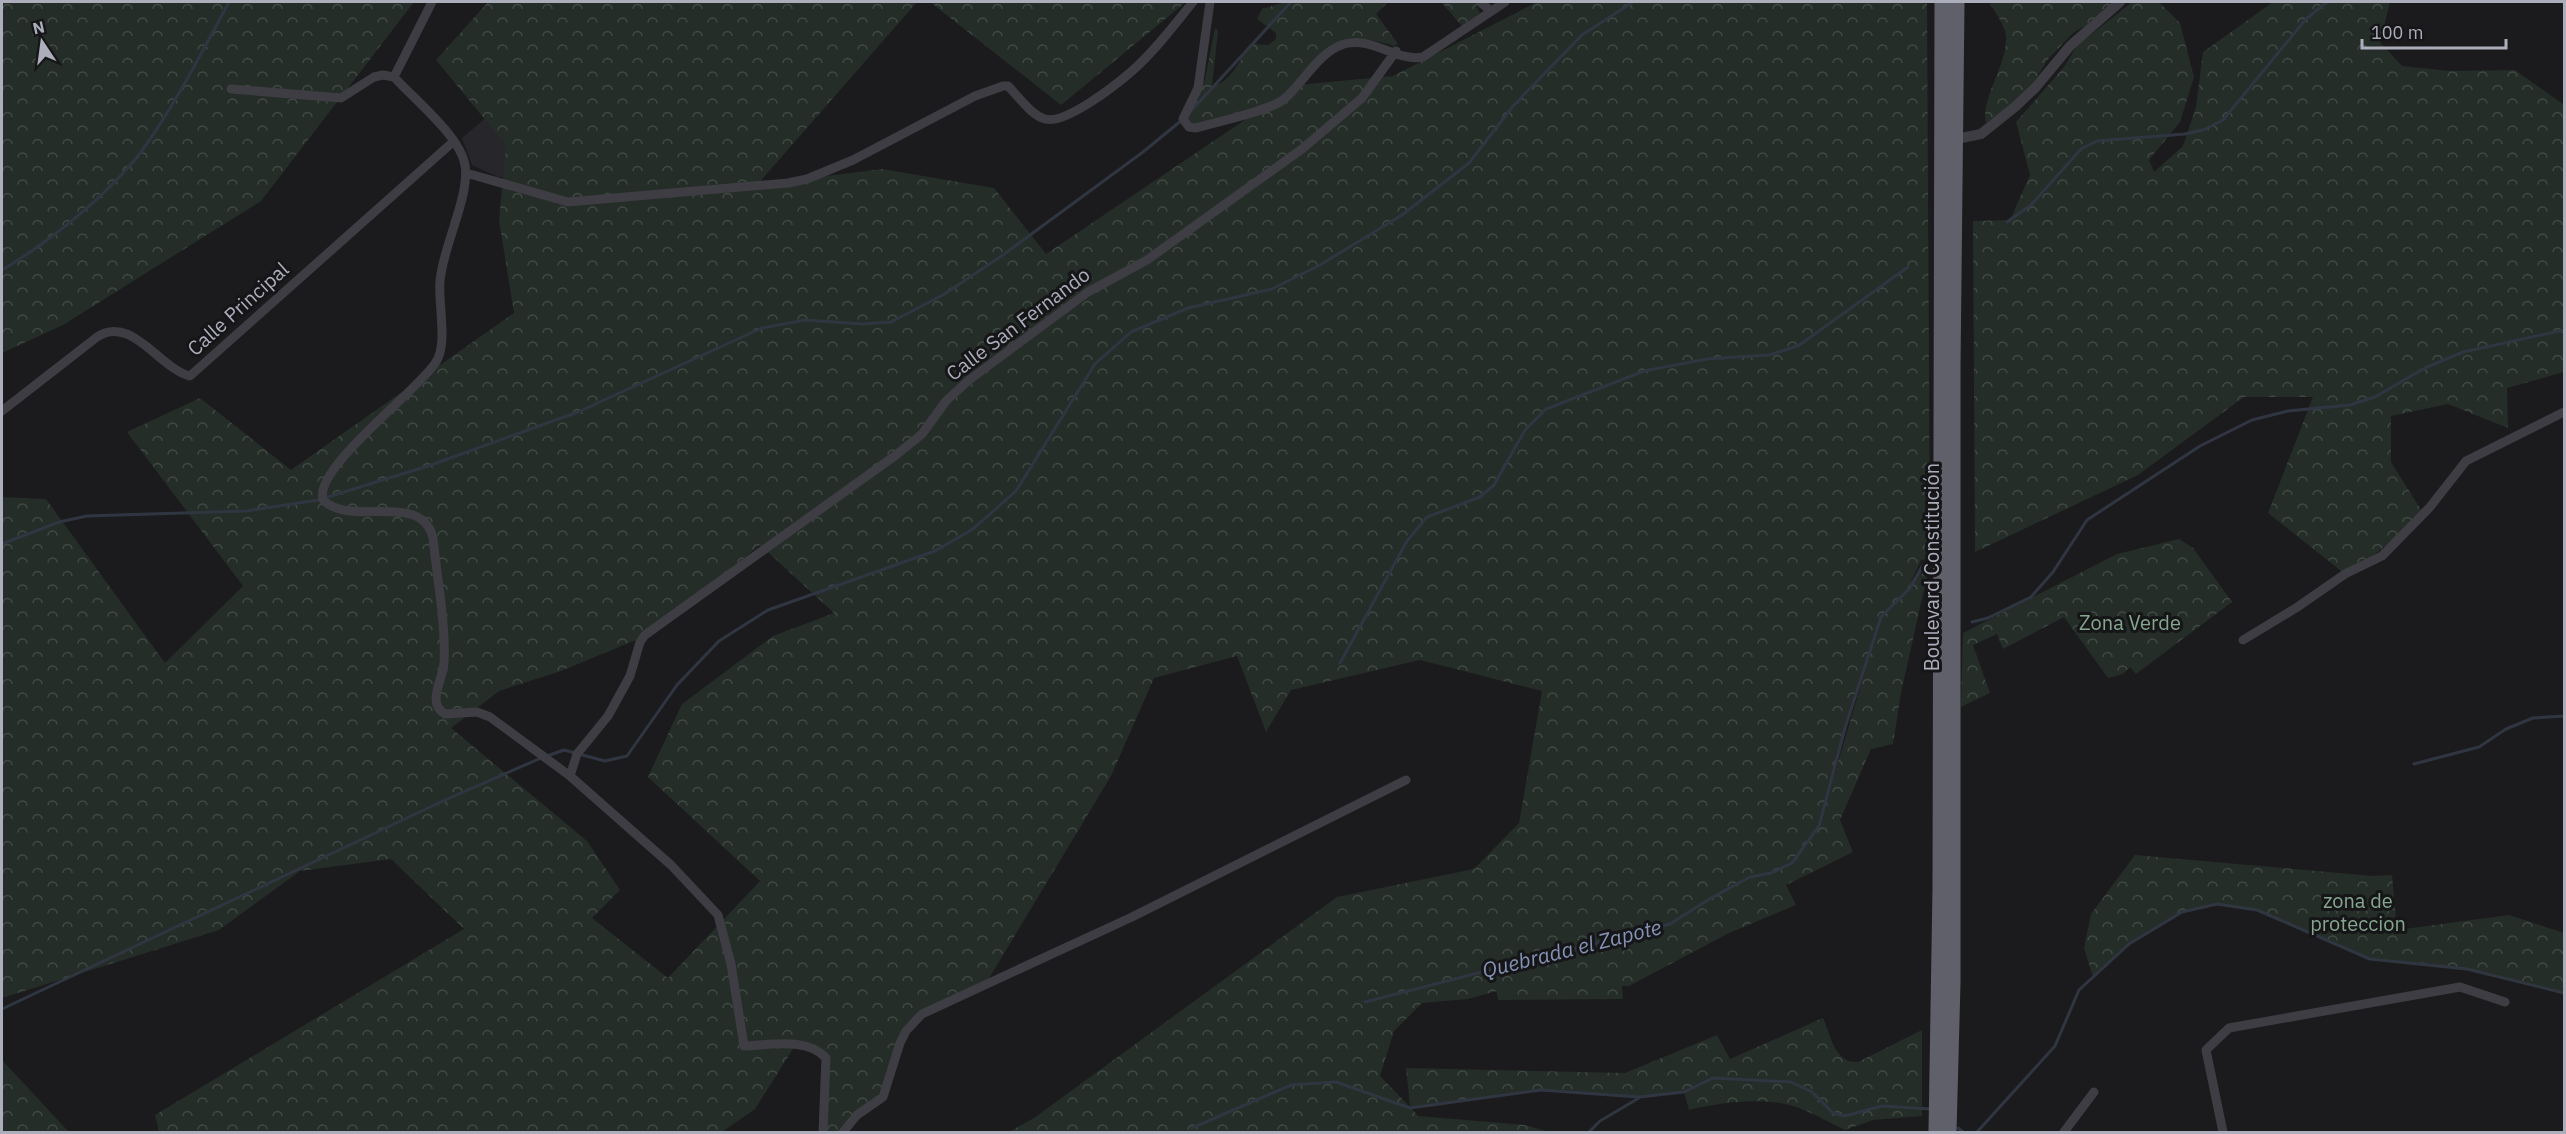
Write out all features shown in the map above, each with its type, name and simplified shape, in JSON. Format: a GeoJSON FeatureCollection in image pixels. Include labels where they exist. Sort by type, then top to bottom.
{"type":"FeatureCollection","features":[{"type":"Feature","properties":{"kind":"highway","name":"Boulevard Constitución"},"geometry":{"type":"LineString","coordinates":[[1936,1132],[1940,887],[1942,2]]}},
{"type":"Feature","properties":{"kind":"highway","name":"Boulevard Constitución"},"geometry":{"type":"LineString","coordinates":[[1949,1132],[1953,983],[1953,367],[1957,2]]}},
{"type":"Feature","properties":{"kind":"street"},"geometry":{"type":"LineString","coordinates":[[394,77],[432,2]]}},
{"type":"Feature","properties":{"kind":"street"},"geometry":{"type":"LineString","coordinates":[[466,173],[568,202],[671,195],[788,183],[853,160],[975,96],[1004,86],[1008,86],[1046,120],[1060,119],[1074,113],[1132,71],[1193,2]]}},
{"type":"Feature","properties":{"kind":"street"},"geometry":{"type":"LineString","coordinates":[[1210,2],[1198,87],[1183,119],[1189,127],[1196,128],[1282,100],[1324,57],[1343,44],[1363,42],[1416,58],[1424,57],[1505,2]]}},
{"type":"Feature","properties":{"kind":"street"},"geometry":{"type":"LineString","coordinates":[[1480,2],[1491,11]]}},
{"type":"Feature","properties":{"kind":"street"},"geometry":{"type":"LineString","coordinates":[[1956,139],[1981,134],[2016,106],[2035,88],[2070,46],[2121,2]]}},
{"type":"Feature","properties":{"kind":"street","name":"Calle San Fernando"},"geometry":{"type":"LineString","coordinates":[[570,776],[577,754],[608,716],[630,676],[640,642],[645,635],[904,449],[922,434],[957,390],[1088,292],[1148,260],[1302,149],[1362,98],[1396,51]]}},
{"type":"Feature","properties":{"kind":"street"},"geometry":{"type":"LineString","coordinates":[[231,89],[341,98],[374,77],[383,75],[394,77],[454,141],[463,158],[466,173],[440,281],[440,356],[418,383],[377,420],[333,471],[322,489],[321,496],[326,504],[335,508],[416,514],[426,521],[433,538],[444,660],[436,695],[438,709],[445,714],[477,712],[490,717],[570,776],[671,865],[718,915],[731,963],[744,1046],[795,1044],[817,1048],[826,1058],[823,1132]]}},
{"type":"Feature","properties":{"kind":"street","name":"Calle Principal"},"geometry":{"type":"LineString","coordinates":[[2,411],[108,331],[123,333],[140,342],[190,376],[454,141]]}},
{"type":"Feature","properties":{"kind":"street"},"geometry":{"type":"LineString","coordinates":[[2243,640],[2296,608],[2345,574],[2382,556],[2430,507],[2466,461],[2565,412]]}},
{"type":"Feature","properties":{"kind":"street"},"geometry":{"type":"LineString","coordinates":[[843,1132],[858,1115],[882,1097],[900,1043],[906,1031],[922,1014],[1132,917],[1406,780]]}},
{"type":"Feature","properties":{"kind":"street"},"geometry":{"type":"LineString","coordinates":[[2223,1132],[2206,1050],[2229,1028],[2460,987],[2505,1002]]}},
{"type":"Feature","properties":{"kind":"street"},"geometry":{"type":"LineString","coordinates":[[2064,1132],[2094,1092]]}},
{"type":"Feature","properties":{"kind":"shaded area"},"geometry":{"type":"Polygon","coordinates":[[[488,116],[525,163],[506,177],[498,177],[472,165],[462,138],[488,116]]]}},
{"type":"Feature","properties":{"kind":"green space"},"geometry":{"type":"Polygon","coordinates":[[[2,2],[414,2],[261,201],[63,325],[2,353],[2,2]]]}},
{"type":"Feature","properties":{"kind":"green space"},"geometry":{"type":"Polygon","coordinates":[[[488,2],[917,2],[757,185],[882,169],[994,188],[1046,254],[1270,103],[1199,124],[1194,124],[1188,119],[1205,79],[1215,28],[1218,31],[1212,86],[1230,75],[1250,44],[1268,45],[1276,39],[1276,33],[1257,19],[1262,9],[1285,2],[1388,2],[1376,14],[1398,44],[1394,46],[1359,38],[1347,39],[1329,49],[1297,85],[1393,76],[1537,2],[1927,2],[1930,558],[1921,560],[1911,582],[1923,565],[1929,567],[1901,693],[1893,744],[1871,749],[1840,820],[1853,852],[1786,885],[1796,905],[1729,933],[1629,986],[1622,986],[1623,999],[1498,1000],[1497,991],[1468,999],[1422,1003],[1394,1031],[1380,1076],[1410,1107],[1406,1068],[1625,1073],[1717,1035],[1730,1059],[1823,1018],[1839,1054],[1850,1061],[1858,1062],[1922,1030],[1922,1116],[1873,1120],[1845,1130],[1799,1108],[1773,1102],[1730,1103],[1689,1110],[1684,1092],[1639,1097],[1541,1090],[1411,1108],[1418,1116],[1525,1125],[1549,1132],[1009,1132],[1034,1118],[1337,897],[1474,869],[1519,823],[1542,691],[1420,660],[1291,690],[1266,732],[1237,656],[1154,678],[1111,776],[985,985],[922,1014],[906,1031],[883,1097],[843,1132],[823,1132],[826,1058],[796,1044],[755,1109],[722,1132],[159,1132],[155,1115],[464,929],[391,859],[300,871],[219,930],[2,998],[2,497],[46,499],[165,663],[243,586],[127,432],[200,398],[291,470],[514,313],[499,220],[506,145],[436,60],[488,2]],[[760,545],[655,632],[561,671],[499,691],[451,728],[587,841],[620,890],[592,918],[668,978],[760,881],[648,777],[682,704],[773,636],[834,613],[760,545]],[[1874,641],[1844,728],[1818,826],[1813,833],[1819,826],[1874,641]]]}},
{"type":"Feature","properties":{"kind":"green space"},"geometry":{"type":"Polygon","coordinates":[[[930,2],[1186,2],[1061,105],[930,2]]]}},
{"type":"Feature","properties":{"kind":"green space"},"geometry":{"type":"Polygon","coordinates":[[[1441,2],[1475,2],[1480,13],[1462,26],[1441,2]]]}},
{"type":"Feature","properties":{"kind":"green space"},"geometry":{"type":"Polygon","coordinates":[[[1989,2],[2116,2],[2092,22],[2074,32],[2049,58],[2026,94],[1986,123],[1987,103],[2003,58],[2006,36],[2002,23],[1989,2]]]}},
{"type":"Feature","properties":{"kind":"green space"},"geometry":{"type":"Polygon","coordinates":[[[2132,2],[2159,2],[2180,23],[2194,77],[2180,122],[2149,160],[2154,172],[2183,146],[2196,107],[2203,52],[2273,2],[2390,2],[2380,42],[2402,66],[2450,71],[2515,70],[2564,105],[2564,372],[2507,388],[2508,428],[2448,404],[2391,416],[2391,462],[2423,513],[2378,552],[2345,574],[2268,513],[2313,397],[2244,397],[2138,475],[1975,552],[1973,221],[2010,220],[2030,175],[2016,122],[2064,67],[2077,46],[2132,2]]]}},
{"type":"Feature","properties":{"kind":"green space","name":"Zona Verde"},"geometry":{"type":"Polygon","coordinates":[[[2179,539],[2193,548],[2232,602],[2136,674],[2130,667],[2123,674],[2108,678],[2064,617],[2003,649],[1997,634],[1973,645],[1990,693],[1961,707],[1963,633],[2117,554],[2179,539]]]}},
{"type":"Feature","properties":{"kind":"green space","name":"zona de proteccion"},"geometry":{"type":"Polygon","coordinates":[[[2135,855],[2373,876],[2392,875],[2397,930],[2509,915],[2564,933],[2564,993],[2467,969],[2370,959],[2257,910],[2217,904],[2182,912],[2129,944],[2093,977],[2084,948],[2091,914],[2135,855]]]}},
{"type":"Feature","properties":{"kind":"green space"},"geometry":{"type":"Polygon","coordinates":[[[2,1060],[69,1132],[2,1132],[2,1060]]]}},
{"type":"Feature","properties":{"kind":"waterway"},"geometry":{"type":"LineString","coordinates":[[2,270],[58,232],[127,169],[165,116],[229,2]]}},
{"type":"Feature","properties":{"kind":"waterway"},"geometry":{"type":"LineString","coordinates":[[1191,111],[1291,2]]}},
{"type":"Feature","properties":{"kind":"waterway"},"geometry":{"type":"LineString","coordinates":[[547,756],[564,750],[605,761],[627,756],[677,685],[719,641],[768,610],[935,551],[973,529],[1016,491],[1095,364],[1131,332],[1188,308],[1272,289],[1320,265],[1402,215],[1469,163],[1513,106],[1582,35],[1633,2]]}},
{"type":"Feature","properties":{"kind":"waterway"},"geometry":{"type":"LineString","coordinates":[[2007,222],[2031,205],[2081,149],[2097,141],[2185,134],[2203,130],[2223,120],[2306,19],[2327,2]]}},
{"type":"Feature","properties":{"kind":"waterway"},"geometry":{"type":"LineString","coordinates":[[2,544],[59,522],[87,516],[246,511],[318,500],[428,466],[578,412],[762,328],[805,320],[863,324],[891,322],[943,295],[1003,255],[1143,152],[1182,120]]}},
{"type":"Feature","properties":{"kind":"waterway"},"geometry":{"type":"LineString","coordinates":[[1340,663],[1407,541],[1427,517],[1480,497],[1494,485],[1525,430],[1546,409],[1644,371],[1707,359],[1769,355],[1798,346],[1908,267]]}},
{"type":"Feature","properties":{"kind":"waterway","name":"Quebrada el Zapote"},"geometry":{"type":"LineString","coordinates":[[1972,622],[1988,618],[2031,597],[2053,572],[2087,520],[2200,446],[2252,420],[2288,411],[2350,405],[2375,397],[2425,368],[2463,352],[2564,330]]}},
{"type":"Feature","properties":{"kind":"waterway","name":"Quebrada el Zapote"},"geometry":{"type":"LineString","coordinates":[[1365,1002],[1670,924],[1750,877],[1771,873],[1792,863],[1819,826],[1845,728],[1881,617],[1910,588],[1923,565],[1929,567]]}},
{"type":"Feature","properties":{"kind":"waterway"},"geometry":{"type":"LineString","coordinates":[[2414,764],[2479,747],[2506,729],[2533,718],[2564,716]]}},
{"type":"Feature","properties":{"kind":"waterway"},"geometry":{"type":"LineString","coordinates":[[2,1009],[445,800],[541,758]]}},
{"type":"Feature","properties":{"kind":"waterway"},"geometry":{"type":"LineString","coordinates":[[1977,1132],[2055,1046],[2079,990],[2129,944],[2182,912],[2217,904],[2257,910],[2370,959],[2467,969],[2564,993]]}},
{"type":"Feature","properties":{"kind":"waterway"},"geometry":{"type":"LineString","coordinates":[[1192,1128],[1291,1085],[1336,1082],[1410,1108],[1541,1090],[1639,1097],[1684,1092],[1713,1078],[1791,1082],[1812,1092],[1833,1113],[1845,1116],[1882,1106],[1930,1109]]}},
{"type":"Feature","properties":{"kind":"waterway"},"geometry":{"type":"LineString","coordinates":[[1589,1132],[1600,1121],[1639,1098]]}},
{"type":"Feature","properties":{"kind":"waterway"},"geometry":{"type":"LineString","coordinates":[[1958,1128],[1963,1132]]}}]}
